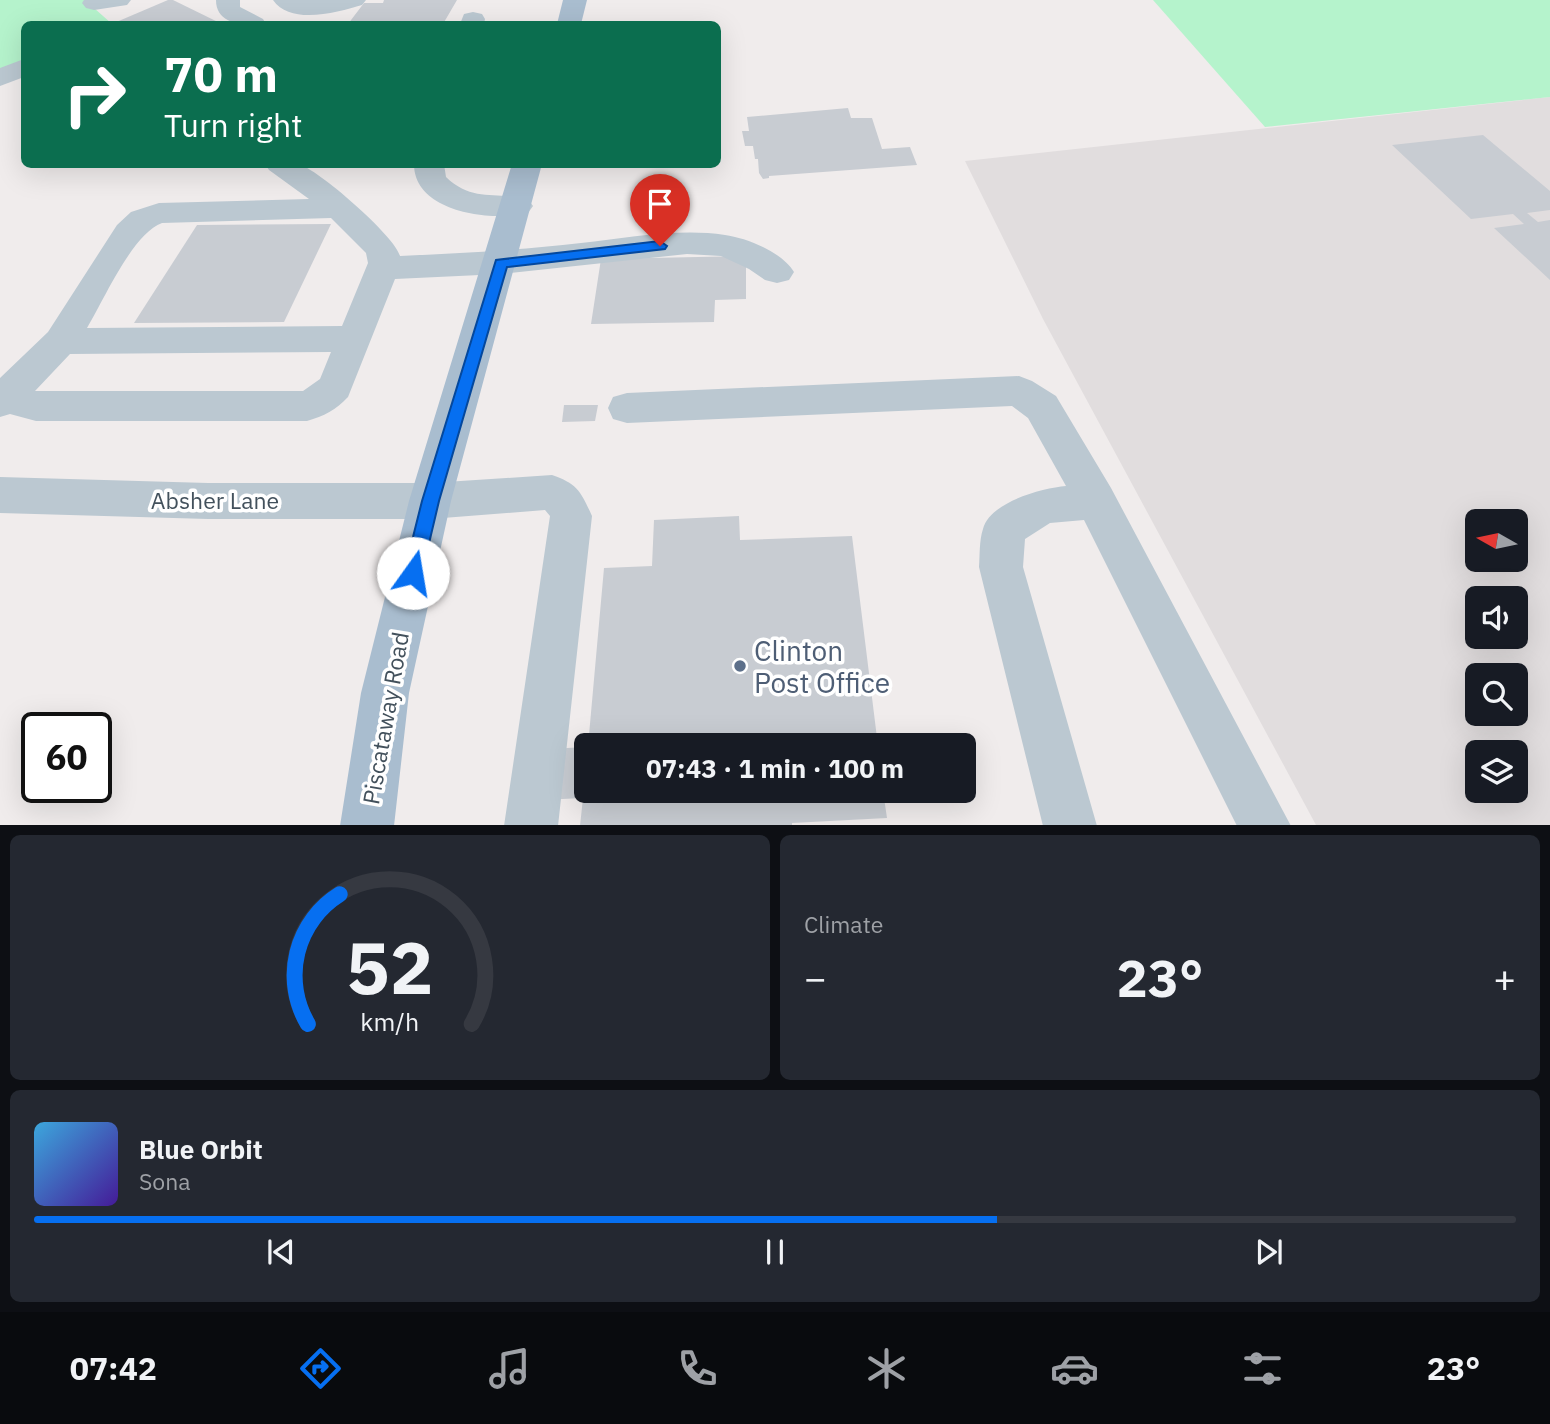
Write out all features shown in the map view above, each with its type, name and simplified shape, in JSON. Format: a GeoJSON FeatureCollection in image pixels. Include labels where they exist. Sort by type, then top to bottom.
{"type":"FeatureCollection","features":[{"type":"Feature","properties":{"kind":"main road"},"geometry":{"type":"LineString","coordinates":[[570,21],[575,0]]}},
{"type":"Feature","properties":{"kind":"main road","name":"Piscataway Road"},"geometry":{"type":"LineString","coordinates":[[366,825],[385,693],[430,501],[501,263],[526,168]]}},
{"type":"Feature","properties":{"kind":"street"},"geometry":{"type":"LineString","coordinates":[[94,3],[119,0]]}},
{"type":"Feature","properties":{"kind":"street"},"geometry":{"type":"LineString","coordinates":[[228,0],[228,10],[248,21]]}},
{"type":"Feature","properties":{"kind":"street"},"geometry":{"type":"LineString","coordinates":[[285,0],[297,8],[354,0]]}},
{"type":"Feature","properties":{"kind":"street"},"geometry":{"type":"LineString","coordinates":[[0,78],[21,68]]}},
{"type":"Feature","properties":{"kind":"street"},"geometry":{"type":"LineString","coordinates":[[2,399],[36,406],[307,406],[324,398],[335,387],[383,268],[382,249],[339,208],[285,168]]}},
{"type":"Feature","properties":{"kind":"street"},"geometry":{"type":"LineString","coordinates":[[430,168],[432,182],[457,201],[470,205],[517,206]]}},
{"type":"Feature","properties":{"kind":"street"},"geometry":{"type":"LineString","coordinates":[[2,399],[61,341],[128,232],[142,219],[159,213],[339,208]]}},
{"type":"Feature","properties":{"kind":"street"},"geometry":{"type":"LineString","coordinates":[[383,268],[501,263],[687,243],[726,246],[761,261],[777,272]]}},
{"type":"Feature","properties":{"kind":"street"},"geometry":{"type":"LineString","coordinates":[[61,341],[354,339]]}},
{"type":"Feature","properties":{"kind":"street"},"geometry":{"type":"LineString","coordinates":[[627,408],[1019,391],[1042,407],[1096,501],[1265,825]]}},
{"type":"Feature","properties":{"kind":"street","name":"Absher Lane"},"geometry":{"type":"LineString","coordinates":[[0,495],[168,500],[430,501],[552,492],[564,501],[571,516],[531,825]]}},
{"type":"Feature","properties":{"kind":"street"},"geometry":{"type":"LineString","coordinates":[[1070,825],[1001,566],[1004,529],[1043,506],[1096,501]]}},
{"type":"Feature","properties":{"kind":"shaded area"},"geometry":{"type":"Polygon","coordinates":[[[1550,97],[1550,825],[1316,825],[1043,319],[965,161],[1550,97]]]}},
{"type":"Feature","properties":{"kind":"green space"},"geometry":{"type":"Polygon","coordinates":[[[0,0],[85,0],[109,21],[21,21],[21,64],[0,73],[0,0]]]}},
{"type":"Feature","properties":{"kind":"green space"},"geometry":{"type":"Polygon","coordinates":[[[1153,0],[1550,0],[1550,97],[1265,127],[1153,0]]]}},
{"type":"Feature","properties":{"kind":"building"},"geometry":{"type":"Polygon","coordinates":[[[173,0],[216,21],[119,21],[173,0]]]}},
{"type":"Feature","properties":{"kind":"building"},"geometry":{"type":"Polygon","coordinates":[[[384,0],[457,0],[445,21],[350,21],[364,3],[383,3],[384,0]]]}},
{"type":"Feature","properties":{"kind":"building"},"geometry":{"type":"Polygon","coordinates":[[[848,108],[851,118],[872,118],[882,149],[910,147],[917,165],[769,176],[763,179],[753,146],[745,146],[742,131],[749,131],[747,117],[848,108]]]}},
{"type":"Feature","properties":{"kind":"building"},"geometry":{"type":"Polygon","coordinates":[[[1483,135],[1550,191],[1550,210],[1527,213],[1538,222],[1550,220],[1550,280],[1494,228],[1524,224],[1513,214],[1471,219],[1392,145],[1483,135]]]}},
{"type":"Feature","properties":{"kind":"building"},"geometry":{"type":"Polygon","coordinates":[[[331,224],[284,322],[134,323],[197,225],[331,224]]]}},
{"type":"Feature","properties":{"kind":"building"},"geometry":{"type":"Polygon","coordinates":[[[746,256],[746,299],[715,300],[714,322],[591,324],[601,259],[746,256]]]}},
{"type":"Feature","properties":{"kind":"building"},"geometry":{"type":"Polygon","coordinates":[[[564,405],[598,405],[595,421],[562,422],[564,405]]]}},
{"type":"Feature","properties":{"kind":"building"},"geometry":{"type":"Polygon","coordinates":[[[739,516],[740,540],[852,536],[876,733],[589,733],[604,568],[652,566],[654,520],[739,516]]]}},
{"type":"Feature","properties":{"kind":"building"},"geometry":{"type":"Polygon","coordinates":[[[574,748],[574,798],[542,800],[548,749],[574,748]]]}},
{"type":"Feature","properties":{"kind":"building"},"geometry":{"type":"Polygon","coordinates":[[[582,803],[885,803],[887,818],[792,825],[580,825],[582,803]]]}},
{"type":"Feature","properties":{"kind":"place","name":"Clinton Post Office"},"geometry":{"type":"Point","coordinates":[740,666]}},
{"type":"Feature","properties":{"kind":"route"},"geometry":{"type":"LineString","coordinates":[[413,573],[430,501],[501,263],[660,246]]}}]}
